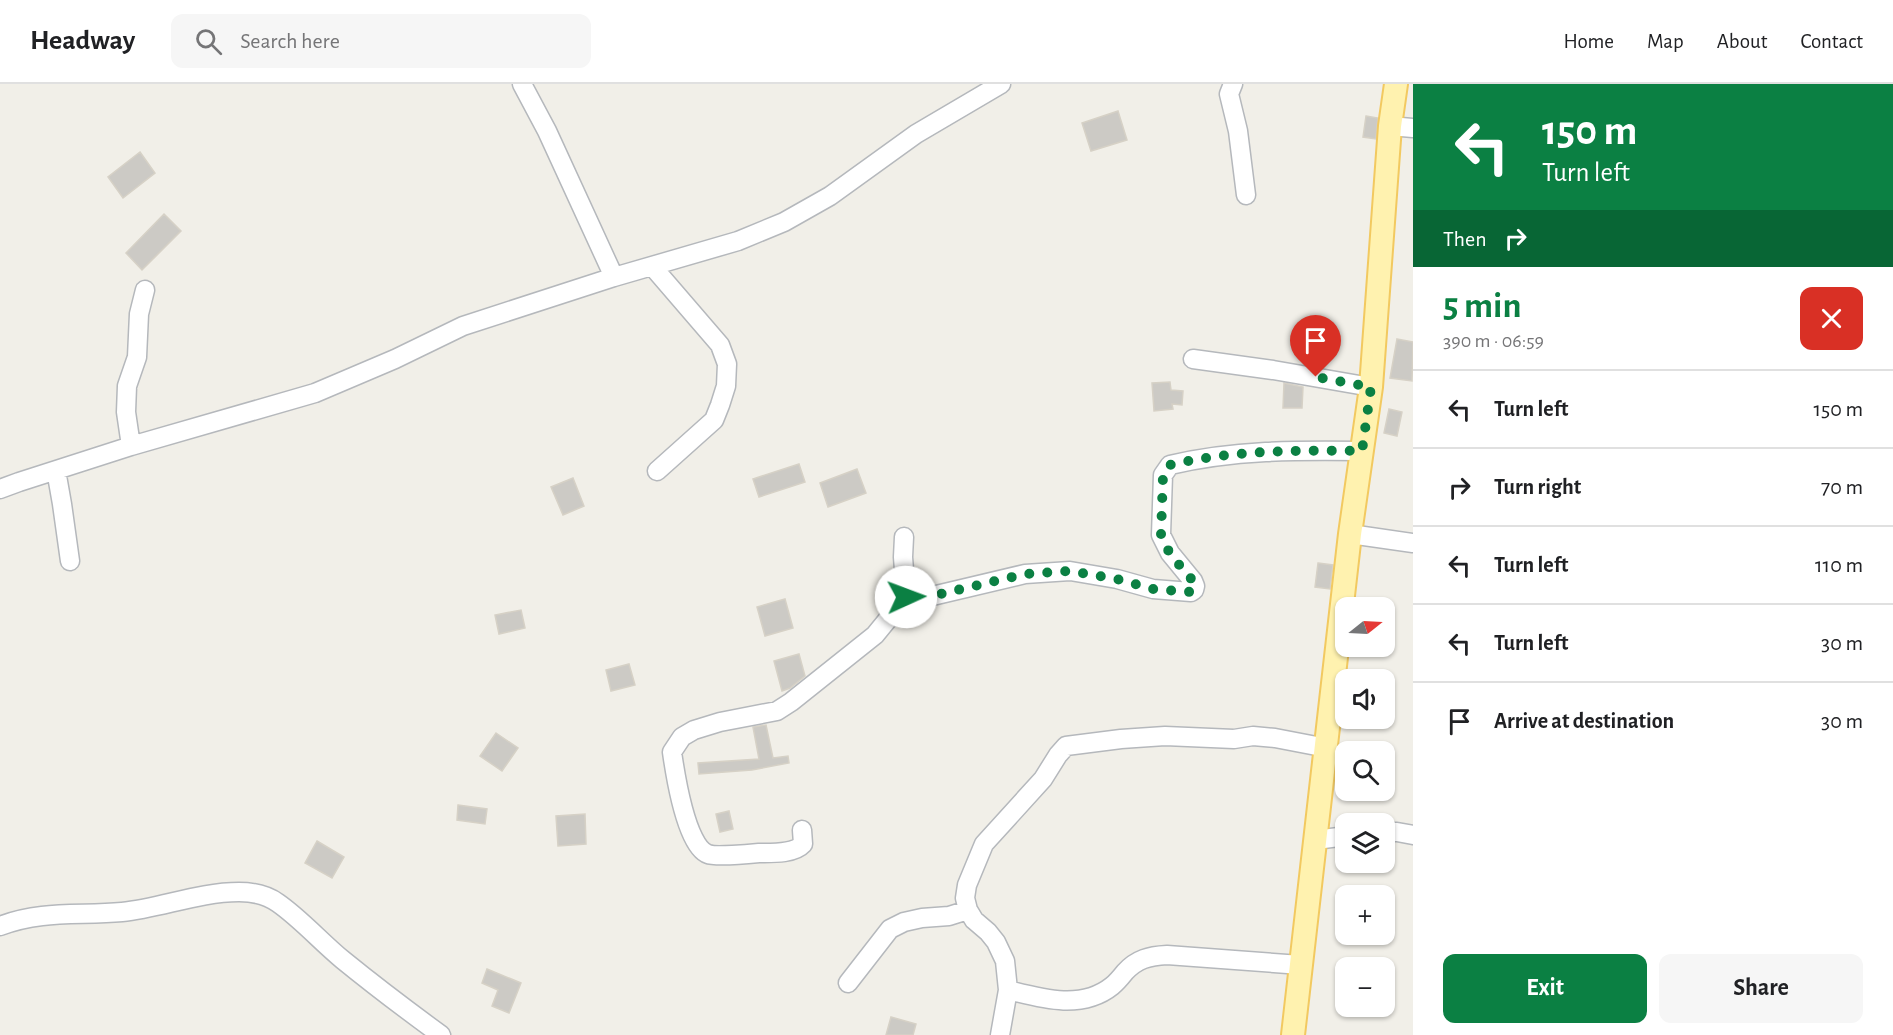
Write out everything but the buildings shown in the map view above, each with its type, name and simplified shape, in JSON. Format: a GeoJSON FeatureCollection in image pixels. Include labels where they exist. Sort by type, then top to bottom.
{"type":"FeatureCollection","features":[{"type":"Feature","properties":{"kind":"main road"},"geometry":{"type":"LineString","coordinates":[[1293,1035],[1350,534],[1371,387],[1390,126],[1396,84]]}},
{"type":"Feature","properties":{"kind":"street"},"geometry":{"type":"LineString","coordinates":[[522,84],[547,131],[614,277]]}},
{"type":"Feature","properties":{"kind":"street"},"geometry":{"type":"LineString","coordinates":[[0,489],[131,446],[315,393],[464,326],[614,277],[738,241],[784,222],[830,196],[916,134],[1001,84]]}},
{"type":"Feature","properties":{"kind":"street"},"geometry":{"type":"LineString","coordinates":[[1233,84],[1228,94],[1238,131],[1246,195]]}},
{"type":"Feature","properties":{"kind":"street"},"geometry":{"type":"LineString","coordinates":[[1390,126],[1413,128]]}},
{"type":"Feature","properties":{"kind":"street"},"geometry":{"type":"LineString","coordinates":[[652,266],[720,345],[727,364],[726,386],[714,420],[657,471]]}},
{"type":"Feature","properties":{"kind":"street"},"geometry":{"type":"LineString","coordinates":[[131,446],[126,412],[127,386],[137,357],[139,314],[145,290]]}},
{"type":"Feature","properties":{"kind":"street"},"geometry":{"type":"LineString","coordinates":[[1193,359],[1284,371],[1371,387]]}},
{"type":"Feature","properties":{"kind":"street"},"geometry":{"type":"LineString","coordinates":[[906,597],[928,597],[1025,574],[1070,571],[1117,579],[1153,589],[1191,592],[1195,586],[1193,581],[1170,554],[1161,535],[1163,475],[1170,465],[1267,452],[1362,451]]}},
{"type":"Feature","properties":{"kind":"street"},"geometry":{"type":"LineString","coordinates":[[56,470],[70,561]]}},
{"type":"Feature","properties":{"kind":"street"},"geometry":{"type":"LineString","coordinates":[[1350,534],[1413,543]]}},
{"type":"Feature","properties":{"kind":"street"},"geometry":{"type":"LineString","coordinates":[[802,830],[803,844],[790,850],[773,853],[708,854],[696,846],[690,833],[675,775],[672,752],[682,737],[694,729],[777,711],[875,635],[906,597],[904,537]]}},
{"type":"Feature","properties":{"kind":"street"},"geometry":{"type":"LineString","coordinates":[[1000,1035],[1008,990],[1005,961],[996,942],[974,920],[968,910],[965,898],[967,885],[984,844],[1043,779],[1066,746],[1165,736],[1234,739],[1253,736],[1327,748]]}},
{"type":"Feature","properties":{"kind":"street"},"geometry":{"type":"LineString","coordinates":[[1395,832],[1413,835]]}},
{"type":"Feature","properties":{"kind":"street"},"geometry":{"type":"LineString","coordinates":[[1316,840],[1335,837]]}},
{"type":"Feature","properties":{"kind":"street"},"geometry":{"type":"LineString","coordinates":[[0,927],[30,917],[120,912],[214,893],[240,892],[261,895],[277,902],[344,961],[441,1035]]}},
{"type":"Feature","properties":{"kind":"street"},"geometry":{"type":"LineString","coordinates":[[848,983],[890,929],[904,922],[949,916],[968,910]]}},
{"type":"Feature","properties":{"kind":"street"},"geometry":{"type":"LineString","coordinates":[[1008,990],[1038,998],[1062,1001],[1082,1000],[1097,996],[1114,985],[1135,962],[1149,956],[1167,955],[1301,965]]}},
{"type":"Feature","properties":{"kind":"route"},"geometry":{"type":"LineString","coordinates":[[906,597],[928,597],[951,593],[1025,574],[1070,571],[1117,579],[1153,589],[1191,592],[1195,586],[1193,581],[1170,554],[1161,535],[1163,475],[1170,465],[1244,454],[1302,450],[1362,451],[1371,387],[1316,377]]}}]}
